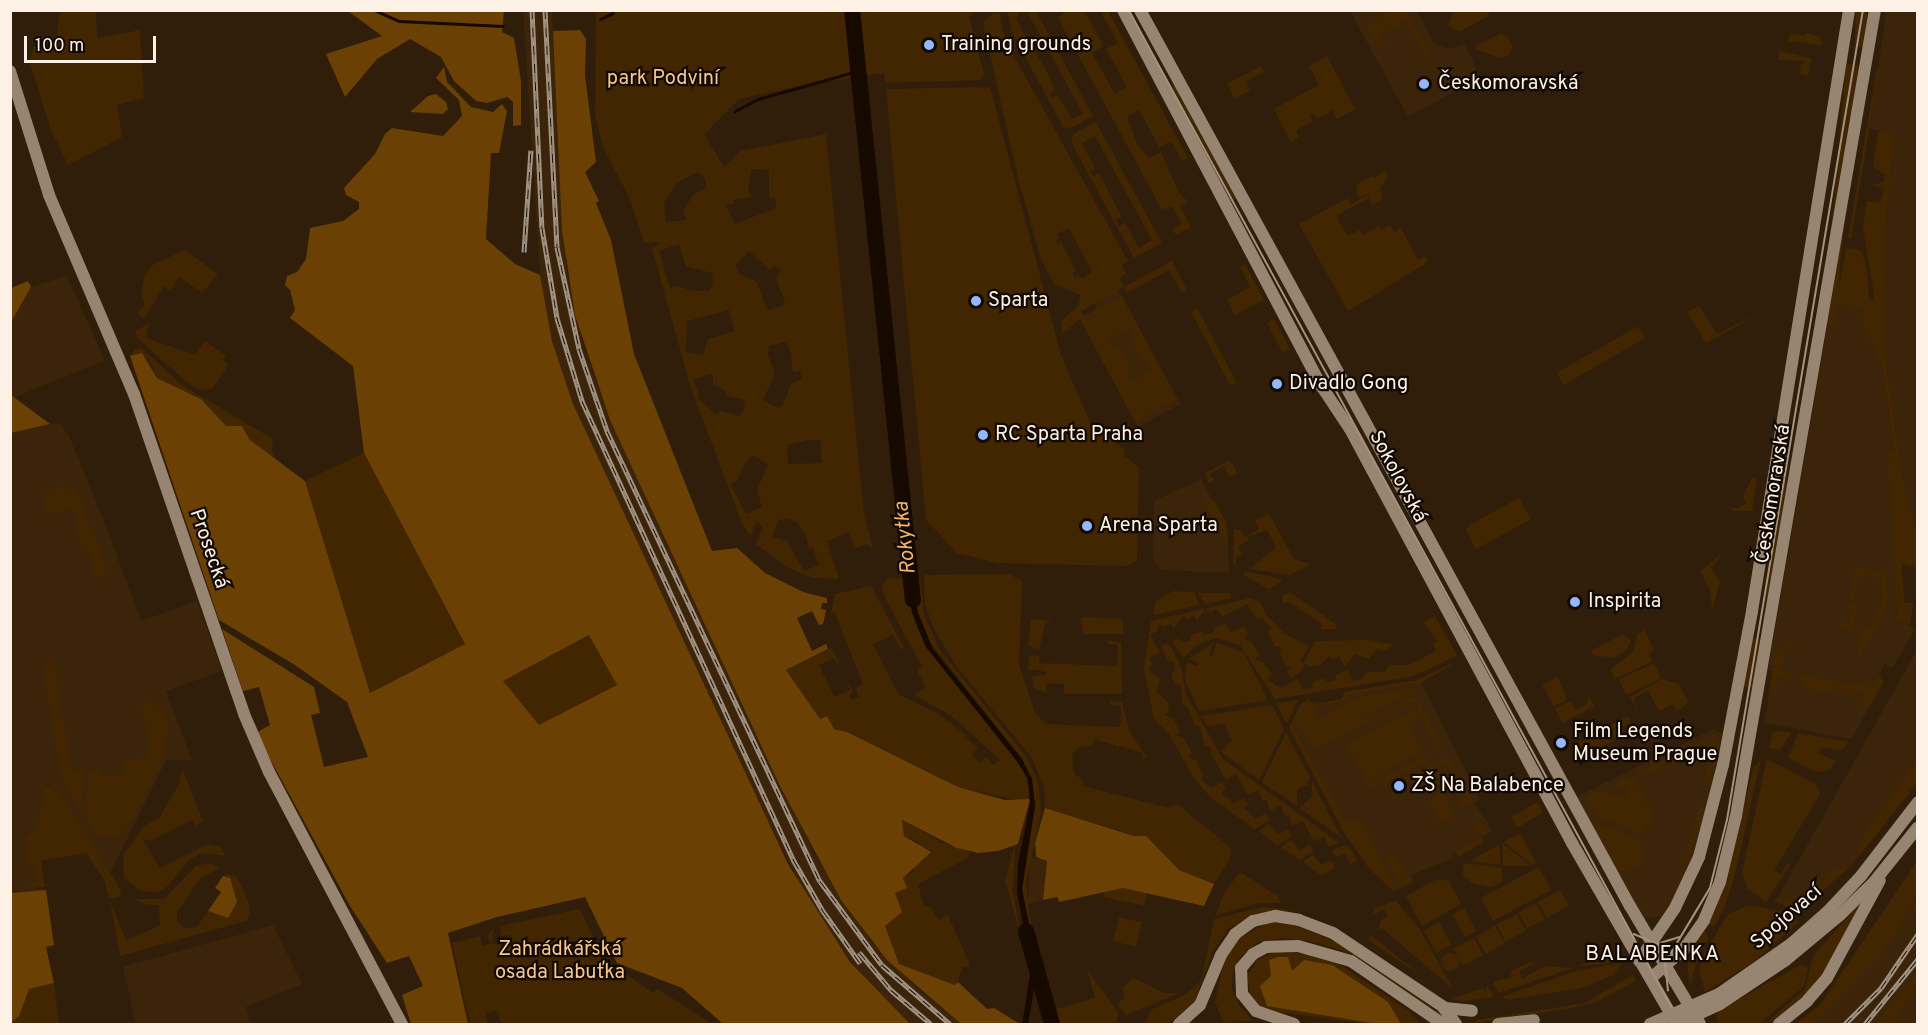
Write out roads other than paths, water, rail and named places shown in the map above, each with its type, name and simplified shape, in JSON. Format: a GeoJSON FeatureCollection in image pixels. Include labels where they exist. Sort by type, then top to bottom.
{"type":"FeatureCollection","features":[{"type":"Feature","properties":{"kind":"main road","name":"Sokolovská"},"geometry":{"type":"LineString","coordinates":[[1123,10],[1311,366],[1350,429],[1568,835],[1639,961],[1651,978]]}},
{"type":"Feature","properties":{"kind":"main road","name":"Sokolovská"},"geometry":{"type":"LineString","coordinates":[[1140,10],[1652,944],[1667,966]]}},
{"type":"Feature","properties":{"kind":"main road","name":"Českomoravská"},"geometry":{"type":"LineString","coordinates":[[1639,961],[1676,908],[1700,857],[1723,765],[1849,10]]}},
{"type":"Feature","properties":{"kind":"main road","name":"Českomoravská"},"geometry":{"type":"LineString","coordinates":[[1651,978],[1667,966],[1695,935],[1711,906],[1737,816],[1875,10]]}},
{"type":"Feature","properties":{"kind":"main road","name":"Prosecká"},"geometry":{"type":"LineString","coordinates":[[10,71],[49,195],[134,394],[244,714],[269,772],[402,1024]]}},
{"type":"Feature","properties":{"kind":"main road","name":"Spojovací"},"geometry":{"type":"LineString","coordinates":[[1650,1024],[1719,999],[1821,918],[1861,876],[1917,802]]}},
{"type":"Feature","properties":{"kind":"main road","name":"Spojovací"},"geometry":{"type":"LineString","coordinates":[[1677,1024],[1803,947],[1887,867],[1917,827]]}},
{"type":"Feature","properties":{"kind":"main road"},"geometry":{"type":"LineString","coordinates":[[1779,1024],[1807,1001],[1827,978],[1887,867]]}},
{"type":"Feature","properties":{"kind":"main road"},"geometry":{"type":"LineString","coordinates":[[1179,1024],[1200,1005],[1221,955],[1235,934],[1253,921],[1275,916],[1299,920],[1341,937],[1441,1005],[1456,1024]]}},
{"type":"Feature","properties":{"kind":"main road"},"geometry":{"type":"LineString","coordinates":[[1294,1024],[1260,1013],[1244,998],[1240,985],[1241,968],[1260,950],[1291,945],[1331,953],[1370,970],[1443,1024]]}},
{"type":"Feature","properties":{"kind":"main road"},"geometry":{"type":"LineString","coordinates":[[1667,966],[1700,1024]]}},
{"type":"Feature","properties":{"kind":"main road"},"geometry":{"type":"LineString","coordinates":[[1651,978],[1677,1024]]}},
{"type":"Feature","properties":{"kind":"main road"},"geometry":{"type":"LineString","coordinates":[[1441,1005],[1472,1011]]}},
{"type":"Feature","properties":{"kind":"main road"},"geometry":{"type":"LineString","coordinates":[[1420,1006],[1429,1024]]}},
{"type":"Feature","properties":{"kind":"main road"},"geometry":{"type":"LineString","coordinates":[[1498,1024],[1534,1020]]}},
{"type":"Feature","properties":{"kind":"waterway"},"geometry":{"type":"LineString","coordinates":[[374,10],[399,21],[503,26]]}},
{"type":"Feature","properties":{"kind":"waterway","name":"Rokytka"},"geometry":{"type":"LineString","coordinates":[[852,10],[913,600]]}},
{"type":"Feature","properties":{"kind":"waterway"},"geometry":{"type":"LineString","coordinates":[[600,19],[613,13]]}},
{"type":"Feature","properties":{"kind":"waterway"},"geometry":{"type":"LineString","coordinates":[[735,111],[758,99],[857,71]]}},
{"type":"Feature","properties":{"kind":"waterway","name":"Rokytka"},"geometry":{"type":"LineString","coordinates":[[1026,931],[1052,1024]]}},
{"type":"Feature","properties":{"kind":"tram line"},"geometry":{"type":"LineString","coordinates":[[1129,10],[1681,1024]]}},
{"type":"Feature","properties":{"kind":"tram line"},"geometry":{"type":"LineString","coordinates":[[1668,991],[1665,963],[1710,888],[1727,820],[1863,10]]}},
{"type":"Feature","properties":{"kind":"tram line"},"geometry":{"type":"LineString","coordinates":[[1634,934],[1657,944],[1680,937]]}},
{"type":"Feature","properties":{"kind":"railway"},"geometry":{"type":"LineString","coordinates":[[532,10],[542,228],[557,318],[582,401],[794,861],[823,911],[860,963]]}},
{"type":"Feature","properties":{"kind":"railway"},"geometry":{"type":"LineString","coordinates":[[545,10],[557,247],[579,349],[607,431],[820,881],[882,965],[950,1024]]}},
{"type":"Feature","properties":{"kind":"railway"},"geometry":{"type":"LineString","coordinates":[[524,252],[531,150]]}},
{"type":"Feature","properties":{"kind":"railway"},"geometry":{"type":"LineString","coordinates":[[1845,1024],[1881,988],[1918,934]]}},
{"type":"Feature","properties":{"kind":"railway"},"geometry":{"type":"LineString","coordinates":[[859,952],[891,990],[931,1024]]}},
{"type":"Feature","properties":{"kind":"railway"},"geometry":{"type":"LineString","coordinates":[[1865,1024],[1918,959]]}},
{"type":"Feature","properties":{"kind":"place","name":"Training grounds"},"geometry":{"type":"Point","coordinates":[929,45]}},
{"type":"Feature","properties":{"kind":"place","name":"Českomoravská"},"geometry":{"type":"Point","coordinates":[1424,84]}},
{"type":"Feature","properties":{"kind":"place","name":"Sparta"},"geometry":{"type":"Point","coordinates":[976,301]}},
{"type":"Feature","properties":{"kind":"place","name":"Divadlo Gong"},"geometry":{"type":"Point","coordinates":[1277,384]}},
{"type":"Feature","properties":{"kind":"place","name":"RC Sparta Praha"},"geometry":{"type":"Point","coordinates":[983,435]}},
{"type":"Feature","properties":{"kind":"place","name":"Arena Sparta"},"geometry":{"type":"Point","coordinates":[1087,526]}},
{"type":"Feature","properties":{"kind":"place","name":"Inspirita"},"geometry":{"type":"Point","coordinates":[1575,602]}},
{"type":"Feature","properties":{"kind":"place","name":"Film Legends Museum Prague"},"geometry":{"type":"Point","coordinates":[1561,743]}},
{"type":"Feature","properties":{"kind":"place","name":"ZŠ Na Balabence"},"geometry":{"type":"Point","coordinates":[1399,786]}},
{"type":"Feature","properties":{"kind":"district","name":"BALABENKA"},"geometry":{"type":"Point","coordinates":[1653,955]}},
{"type":"Feature","properties":{"kind":"park label","name":"park Podviní"},"geometry":{"type":"Point","coordinates":[663,79]}},
{"type":"Feature","properties":{"kind":"park label","name":"Zahrádkářská osada Labuťka"},"geometry":{"type":"Point","coordinates":[560,962]}}]}
